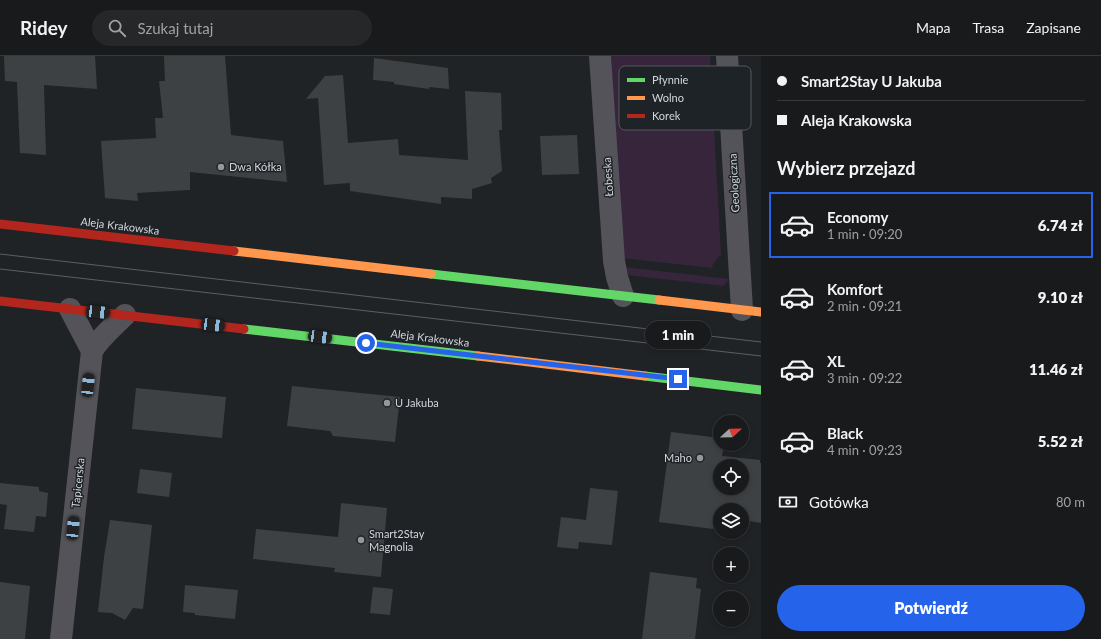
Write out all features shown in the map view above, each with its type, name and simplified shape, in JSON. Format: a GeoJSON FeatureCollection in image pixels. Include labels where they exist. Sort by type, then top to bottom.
{"type":"FeatureCollection","features":[{"type":"Feature","properties":{"kind":"main road","name":"Aleja Krakowska"},"geometry":{"type":"LineString","coordinates":[[0,224],[751,311]]}},
{"type":"Feature","properties":{"kind":"main road","name":"Aleja Krakowska"},"geometry":{"type":"LineString","coordinates":[[0,301],[647,375],[761,390]]}},
{"type":"Feature","properties":{"kind":"street","name":"Łobeska"},"geometry":{"type":"LineString","coordinates":[[600,56],[614,261],[617,277],[624,296]]}},
{"type":"Feature","properties":{"kind":"street","name":"Geologiczna"},"geometry":{"type":"LineString","coordinates":[[727,56],[728,66]]}},
{"type":"Feature","properties":{"kind":"street","name":"Geologiczna"},"geometry":{"type":"LineString","coordinates":[[734,130],[751,311]]}},
{"type":"Feature","properties":{"kind":"street"},"geometry":{"type":"LineString","coordinates":[[70,309],[92,351],[125,315]]}},
{"type":"Feature","properties":{"kind":"street","name":"Tapicerska"},"geometry":{"type":"LineString","coordinates":[[61,639],[92,351]]}},
{"type":"Feature","properties":{"kind":"shaded area"},"geometry":{"type":"Polygon","coordinates":[[[611,56],[710,56],[711,66],[619,66],[619,130],[714,130],[721,255],[712,266],[713,268],[622,258],[611,56]]]}},
{"type":"Feature","properties":{"kind":"shaded area"},"geometry":{"type":"Polygon","coordinates":[[[624,267],[729,279],[723,286],[628,275],[624,267]]]}},
{"type":"Feature","properties":{"kind":"building"},"geometry":{"type":"Polygon","coordinates":[[[4,56],[95,56],[97,89],[44,85],[46,155],[20,153],[17,82],[5,81],[4,56]]]}},
{"type":"Feature","properties":{"kind":"building"},"geometry":{"type":"Polygon","coordinates":[[[164,56],[225,56],[231,135],[283,141],[287,182],[190,172],[190,190],[137,193],[138,201],[105,198],[101,141],[156,138],[155,118],[163,118],[159,81],[165,81],[164,56]]]}},
{"type":"Feature","properties":{"kind":"building"},"geometry":{"type":"Polygon","coordinates":[[[374,58],[448,68],[449,89],[429,87],[429,89],[394,84],[394,82],[373,80],[374,58]]]}},
{"type":"Feature","properties":{"kind":"building"},"geometry":{"type":"Polygon","coordinates":[[[343,75],[348,143],[398,139],[399,155],[468,160],[465,91],[501,93],[502,130],[499,130],[502,171],[491,178],[492,183],[472,189],[472,199],[441,197],[441,204],[350,191],[350,183],[324,185],[318,98],[306,99],[325,76],[343,75]]]}},
{"type":"Feature","properties":{"kind":"building"},"geometry":{"type":"Polygon","coordinates":[[[577,135],[579,174],[542,175],[540,136],[577,135]]]}},
{"type":"Feature","properties":{"kind":"building"},"geometry":{"type":"Polygon","coordinates":[[[292,386],[400,397],[395,442],[333,436],[330,431],[287,426],[292,386]]]}},
{"type":"Feature","properties":{"kind":"building"},"geometry":{"type":"Polygon","coordinates":[[[136,388],[226,397],[222,438],[132,429],[136,388]]]}},
{"type":"Feature","properties":{"kind":"building"},"geometry":{"type":"Polygon","coordinates":[[[671,432],[713,437],[713,451],[723,451],[722,456],[760,460],[761,523],[749,521],[749,503],[713,503],[713,529],[659,522],[671,432]]]}},
{"type":"Feature","properties":{"kind":"building"},"geometry":{"type":"Polygon","coordinates":[[[140,469],[172,473],[169,497],[137,493],[140,469]]]}},
{"type":"Feature","properties":{"kind":"building"},"geometry":{"type":"Polygon","coordinates":[[[0,483],[39,487],[39,491],[48,493],[46,517],[36,516],[34,532],[4,529],[7,505],[0,504],[0,483]]]}},
{"type":"Feature","properties":{"kind":"building"},"geometry":{"type":"Polygon","coordinates":[[[590,488],[618,491],[612,545],[579,542],[578,549],[557,547],[561,517],[586,520],[590,488]]]}},
{"type":"Feature","properties":{"kind":"building"},"geometry":{"type":"Polygon","coordinates":[[[341,503],[387,508],[381,577],[334,572],[335,568],[253,559],[256,529],[338,537],[341,503]]]}},
{"type":"Feature","properties":{"kind":"building"},"geometry":{"type":"Polygon","coordinates":[[[110,520],[152,525],[143,609],[133,608],[125,620],[112,613],[98,612],[110,520]]]}},
{"type":"Feature","properties":{"kind":"building"},"geometry":{"type":"Polygon","coordinates":[[[650,572],[697,578],[696,588],[701,589],[695,639],[642,639],[650,572]]]}},
{"type":"Feature","properties":{"kind":"building"},"geometry":{"type":"Polygon","coordinates":[[[0,582],[30,586],[25,639],[0,639],[0,582]]]}},
{"type":"Feature","properties":{"kind":"building"},"geometry":{"type":"Polygon","coordinates":[[[185,585],[238,590],[235,619],[195,615],[195,613],[183,612],[185,585]]]}},
{"type":"Feature","properties":{"kind":"building"},"geometry":{"type":"Polygon","coordinates":[[[373,587],[393,589],[390,615],[370,613],[373,587]]]}},
{"type":"Feature","properties":{"kind":"tram line"},"geometry":{"type":"LineString","coordinates":[[0,254],[761,342]]}},
{"type":"Feature","properties":{"kind":"tram line"},"geometry":{"type":"LineString","coordinates":[[0,269],[761,356]]}},
{"type":"Feature","properties":{"kind":"traffic: fast"},"geometry":{"type":"LineString","coordinates":[[431,274],[659,300]]}},
{"type":"Feature","properties":{"kind":"traffic: fast"},"geometry":{"type":"LineString","coordinates":[[244,329],[478,356]]}},
{"type":"Feature","properties":{"kind":"traffic: fast"},"geometry":{"type":"LineString","coordinates":[[645,376],[761,390]]}},
{"type":"Feature","properties":{"kind":"traffic: slow"},"geometry":{"type":"LineString","coordinates":[[234,251],[431,274]]}},
{"type":"Feature","properties":{"kind":"traffic: slow"},"geometry":{"type":"LineString","coordinates":[[659,300],[761,312]]}},
{"type":"Feature","properties":{"kind":"traffic: slow"},"geometry":{"type":"LineString","coordinates":[[478,356],[645,376]]}},
{"type":"Feature","properties":{"kind":"traffic: jam"},"geometry":{"type":"LineString","coordinates":[[0,224],[234,251]]}},
{"type":"Feature","properties":{"kind":"traffic: jam"},"geometry":{"type":"LineString","coordinates":[[0,301],[244,329]]}},
{"type":"Feature","properties":{"kind":"place","name":"Dwa Kółka"},"geometry":{"type":"Point","coordinates":[221,167]}},
{"type":"Feature","properties":{"kind":"place","name":"U Jakuba"},"geometry":{"type":"Point","coordinates":[387,403]}},
{"type":"Feature","properties":{"kind":"place","name":"Maho"},"geometry":{"type":"Point","coordinates":[700,458]}},
{"type":"Feature","properties":{"kind":"place","name":"Smart2Stay Magnolia"},"geometry":{"type":"Point","coordinates":[361,540]}},
{"type":"Feature","properties":{"kind":"route"},"geometry":{"type":"LineString","coordinates":[[366,343],[678,379]]}}]}
